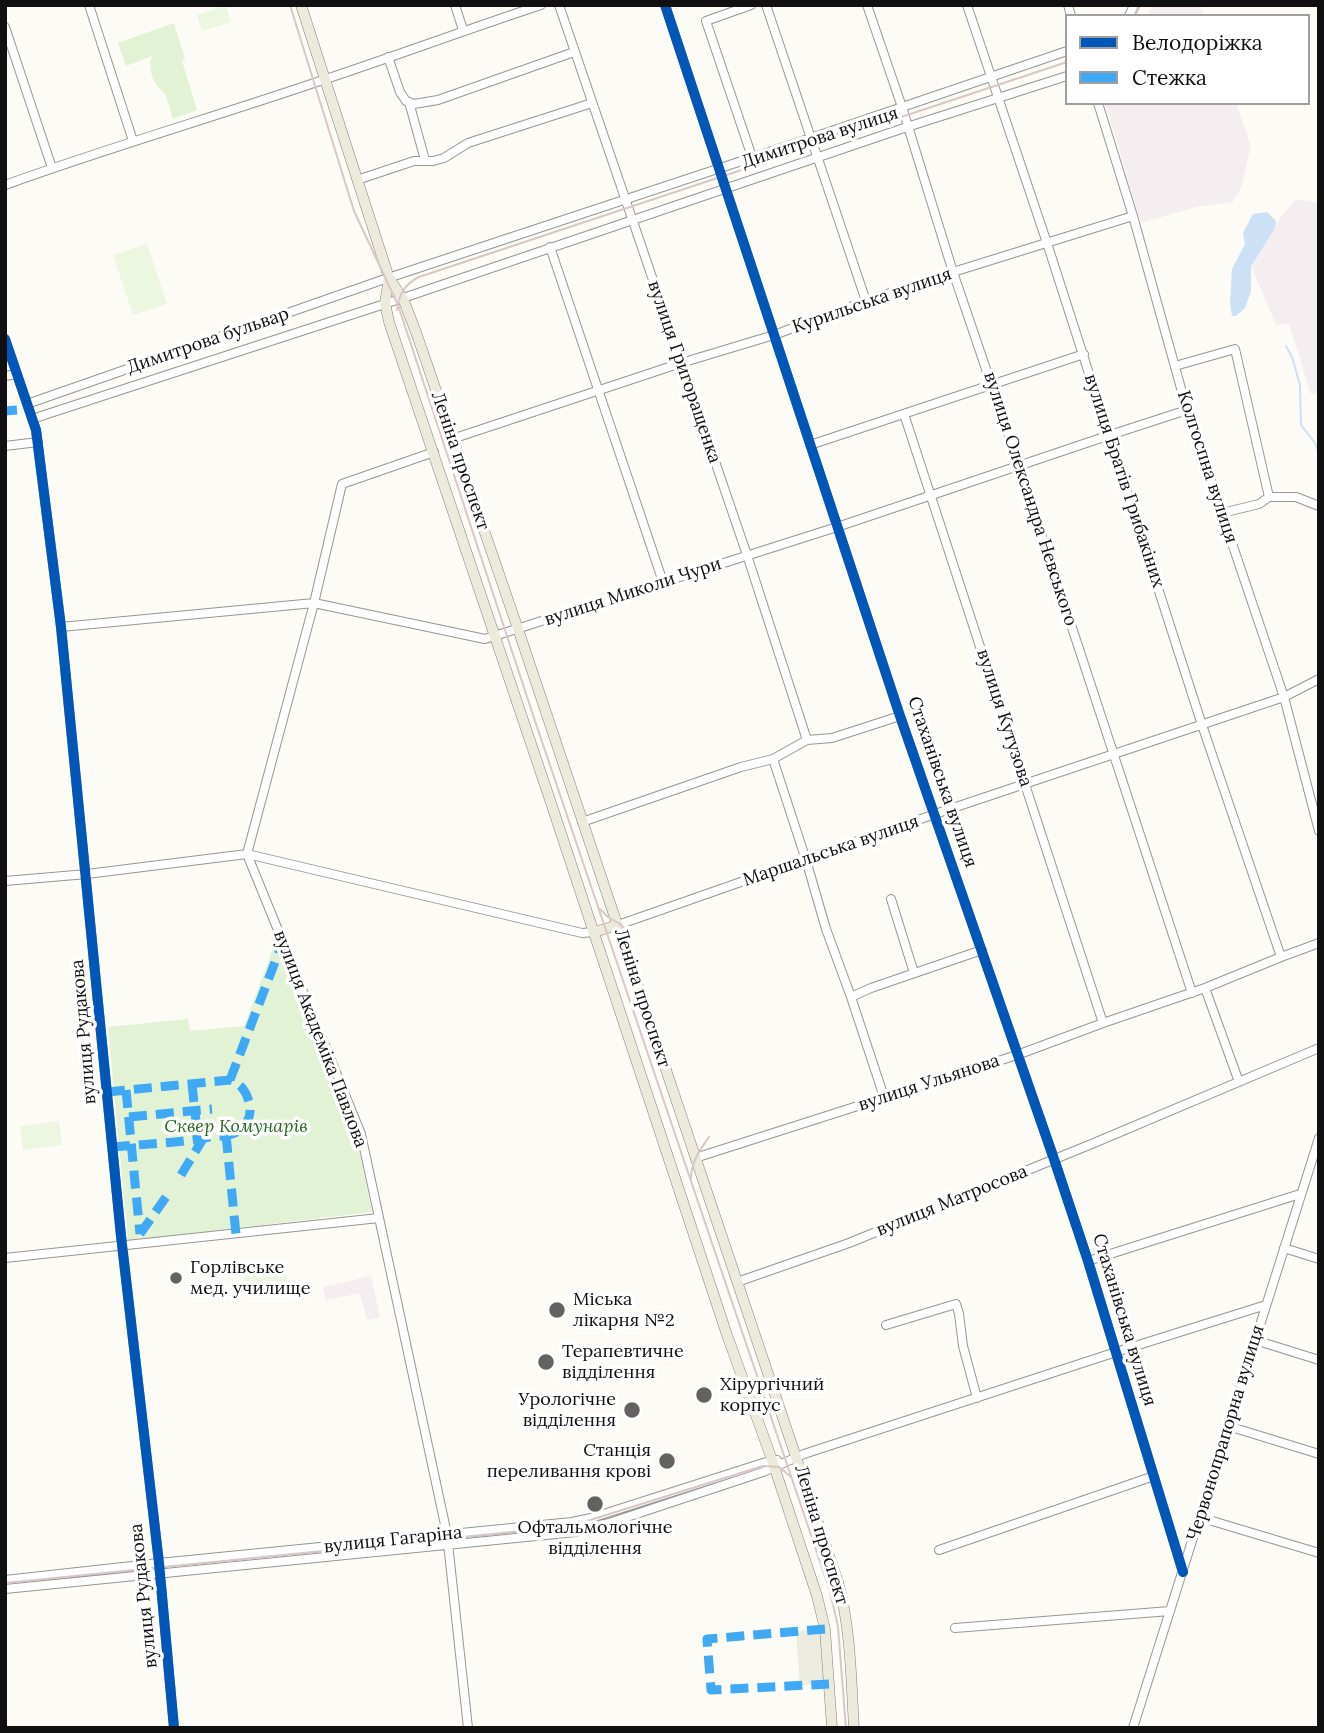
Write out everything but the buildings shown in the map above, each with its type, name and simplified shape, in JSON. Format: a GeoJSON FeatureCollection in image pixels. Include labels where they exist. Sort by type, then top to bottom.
{"type":"FeatureCollection","features":[{"type":"Feature","properties":{"kind":"main road","name":"Леніна проспект"},"geometry":{"type":"LineString","coordinates":[[301,5],[389,278],[402,298],[415,328],[518,629],[843,1600],[848,1632],[854,1728]]}},
{"type":"Feature","properties":{"kind":"main road","name":"Леніна проспект"},"geometry":{"type":"LineString","coordinates":[[389,278],[386,303],[389,322],[496,636],[727,1335],[775,1468],[821,1613],[826,1637],[832,1728]]}},
{"type":"Feature","properties":{"kind":"main road"},"geometry":{"type":"LineString","coordinates":[[594,932],[618,925]]}},
{"type":"Feature","properties":{"kind":"street"},"geometry":{"type":"LineString","coordinates":[[89,5],[133,141]]}},
{"type":"Feature","properties":{"kind":"street"},"geometry":{"type":"LineString","coordinates":[[456,5],[463,30]]}},
{"type":"Feature","properties":{"kind":"street"},"geometry":{"type":"LineString","coordinates":[[5,186],[541,5]]}},
{"type":"Feature","properties":{"kind":"street","name":"вулиця Григоращенка"},"geometry":{"type":"LineString","coordinates":[[559,5],[747,555],[807,740]]}},
{"type":"Feature","properties":{"kind":"street","name":"Стаханівська вулиця"},"geometry":{"type":"LineString","coordinates":[[665,5],[900,716],[1088,1261],[1183,1572]]}},
{"type":"Feature","properties":{"kind":"street"},"geometry":{"type":"LineString","coordinates":[[751,5],[706,21],[752,157]]}},
{"type":"Feature","properties":{"kind":"street"},"geometry":{"type":"LineString","coordinates":[[766,5],[866,301]]}},
{"type":"Feature","properties":{"kind":"street","name":"вулиця Олександра Невського"},"geometry":{"type":"LineString","coordinates":[[867,5],[1192,993]]}},
{"type":"Feature","properties":{"kind":"street","name":"вулиця Братів Грибакіних"},"geometry":{"type":"LineString","coordinates":[[967,5],[1281,957]]}},
{"type":"Feature","properties":{"kind":"street"},"geometry":{"type":"LineString","coordinates":[[5,27],[52,168]]}},
{"type":"Feature","properties":{"kind":"street"},"geometry":{"type":"LineString","coordinates":[[388,57],[400,92],[406,101],[414,104],[438,100],[575,52]]}},
{"type":"Feature","properties":{"kind":"street","name":"Димитрова вулиця"},"geometry":{"type":"LineString","coordinates":[[389,278],[1065,52]]}},
{"type":"Feature","properties":{"kind":"street","name":"Димитрова вулиця"},"geometry":{"type":"LineString","coordinates":[[386,303],[907,127],[1065,77]]}},
{"type":"Feature","properties":{"kind":"street"},"geometry":{"type":"LineString","coordinates":[[409,102],[425,160]]}},
{"type":"Feature","properties":{"kind":"street"},"geometry":{"type":"LineString","coordinates":[[357,180],[414,160],[433,161],[444,158],[468,143],[592,103]]}},
{"type":"Feature","properties":{"kind":"street","name":"Колгоспна вулиця"},"geometry":{"type":"LineString","coordinates":[[1099,105],[1133,216],[1187,410],[1284,697],[1319,831]]}},
{"type":"Feature","properties":{"kind":"street","name":"Курильська вулиця"},"geometry":{"type":"LineString","coordinates":[[452,439],[774,335],[953,272],[1133,216]]}},
{"type":"Feature","properties":{"kind":"street"},"geometry":{"type":"LineString","coordinates":[[550,247],[663,582]]}},
{"type":"Feature","properties":{"kind":"street","name":"Димитрова бульвар"},"geometry":{"type":"LineString","coordinates":[[27,404],[389,278]]}},
{"type":"Feature","properties":{"kind":"street","name":"Димитрова бульвар"},"geometry":{"type":"LineString","coordinates":[[32,419],[386,303]]}},
{"type":"Feature","properties":{"kind":"street","name":"вулиця Рудакова"},"geometry":{"type":"LineString","coordinates":[[5,339],[38,442],[61,627],[174,1728]]}},
{"type":"Feature","properties":{"kind":"street"},"geometry":{"type":"LineString","coordinates":[[1175,366],[1235,349],[1269,497]]}},
{"type":"Feature","properties":{"kind":"street"},"geometry":{"type":"LineString","coordinates":[[810,445],[1084,355]]}},
{"type":"Feature","properties":{"kind":"street"},"geometry":{"type":"LineString","coordinates":[[5,376],[17,374]]}},
{"type":"Feature","properties":{"kind":"street","name":"вулиця Миколи Чури"},"geometry":{"type":"LineString","coordinates":[[61,627],[314,603],[485,639],[837,527],[1187,410]]}},
{"type":"Feature","properties":{"kind":"street","name":"вулиця Кутузова"},"geometry":{"type":"LineString","coordinates":[[904,414],[1103,1023]]}},
{"type":"Feature","properties":{"kind":"street"},"geometry":{"type":"LineString","coordinates":[[5,446],[38,442]]}},
{"type":"Feature","properties":{"kind":"street"},"geometry":{"type":"LineString","coordinates":[[247,854],[314,603],[342,484],[433,452]]}},
{"type":"Feature","properties":{"kind":"street"},"geometry":{"type":"LineString","coordinates":[[1222,513],[1259,504],[1269,497],[1296,497],[1319,507]]}},
{"type":"Feature","properties":{"kind":"street","name":"Маршальська вулиця"},"geometry":{"type":"LineString","coordinates":[[618,925],[935,814],[1284,697],[1319,680]]}},
{"type":"Feature","properties":{"kind":"street"},"geometry":{"type":"LineString","coordinates":[[582,822],[741,767],[773,759],[807,740],[832,738],[900,716]]}},
{"type":"Feature","properties":{"kind":"street"},"geometry":{"type":"LineString","coordinates":[[773,759],[826,929],[884,1097]]}},
{"type":"Feature","properties":{"kind":"street"},"geometry":{"type":"LineString","coordinates":[[5,881],[87,874],[247,854],[582,933],[594,932]]}},
{"type":"Feature","properties":{"kind":"street","name":"вулиця Академіка Павлова"},"geometry":{"type":"LineString","coordinates":[[247,854],[361,1134],[449,1545],[468,1728]]}},
{"type":"Feature","properties":{"kind":"street"},"geometry":{"type":"LineString","coordinates":[[891,899],[914,973]]}},
{"type":"Feature","properties":{"kind":"street","name":"вулиця Ульянова"},"geometry":{"type":"LineString","coordinates":[[695,1158],[1017,1055],[1192,993],[1319,943]]}},
{"type":"Feature","properties":{"kind":"street"},"geometry":{"type":"LineString","coordinates":[[851,997],[982,950]]}},
{"type":"Feature","properties":{"kind":"street"},"geometry":{"type":"LineString","coordinates":[[1205,988],[1239,1082]]}},
{"type":"Feature","properties":{"kind":"street","name":"вулиця Матросова"},"geometry":{"type":"LineString","coordinates":[[737,1282],[849,1243],[1319,1048]]}},
{"type":"Feature","properties":{"kind":"street","name":"Червонопрапорна вулиця"},"geometry":{"type":"LineString","coordinates":[[1133,1728],[1300,1194],[1315,1159],[1319,1138]]}},
{"type":"Feature","properties":{"kind":"street"},"geometry":{"type":"LineString","coordinates":[[1088,1261],[1300,1194]]}},
{"type":"Feature","properties":{"kind":"street"},"geometry":{"type":"LineString","coordinates":[[5,1258],[379,1218]]}},
{"type":"Feature","properties":{"kind":"street"},"geometry":{"type":"LineString","coordinates":[[1284,1248],[1319,1259]]}},
{"type":"Feature","properties":{"kind":"street"},"geometry":{"type":"LineString","coordinates":[[886,1325],[956,1304],[963,1346],[977,1398]]}},
{"type":"Feature","properties":{"kind":"street"},"geometry":{"type":"LineString","coordinates":[[775,1468],[797,1457],[1266,1305]]}},
{"type":"Feature","properties":{"kind":"street"},"geometry":{"type":"LineString","coordinates":[[1255,1340],[1319,1360]]}},
{"type":"Feature","properties":{"kind":"street"},"geometry":{"type":"LineString","coordinates":[[1228,1426],[1319,1454]]}},
{"type":"Feature","properties":{"kind":"street","name":"вулиця Гагаріна"},"geometry":{"type":"LineString","coordinates":[[5,1589],[584,1530],[775,1468]]}},
{"type":"Feature","properties":{"kind":"street","name":"вулиця Гагаріна"},"geometry":{"type":"LineString","coordinates":[[5,1580],[582,1520],[775,1468]]}},
{"type":"Feature","properties":{"kind":"street"},"geometry":{"type":"LineString","coordinates":[[939,1550],[1154,1476]]}},
{"type":"Feature","properties":{"kind":"street"},"geometry":{"type":"LineString","coordinates":[[1199,1517],[1319,1553]]}},
{"type":"Feature","properties":{"kind":"street"},"geometry":{"type":"LineString","coordinates":[[1174,1541],[1183,1549],[1191,1545]]}},
{"type":"Feature","properties":{"kind":"street"},"geometry":{"type":"LineString","coordinates":[[955,1628],[1170,1611]]}},
{"type":"Feature","properties":{"kind":"shaded area"},"geometry":{"type":"Polygon","coordinates":[[[1152,5],[1200,5],[1203,14],[1149,14],[1152,5]]]}},
{"type":"Feature","properties":{"kind":"shaded area"},"geometry":{"type":"Polygon","coordinates":[[[1106,105],[1237,105],[1251,146],[1241,188],[1233,202],[1196,207],[1141,223],[1106,105]]]}},
{"type":"Feature","properties":{"kind":"shaded area"},"geometry":{"type":"Polygon","coordinates":[[[1295,200],[1319,204],[1319,393],[1311,394],[1289,324],[1276,325],[1252,268],[1269,232],[1295,200]]]}},
{"type":"Feature","properties":{"kind":"shaded area"},"geometry":{"type":"Polygon","coordinates":[[[371,1276],[380,1317],[367,1320],[360,1293],[326,1300],[323,1287],[371,1276]]]}},
{"type":"Feature","properties":{"kind":"shaded area"},"geometry":{"type":"Polygon","coordinates":[[[825,1629],[829,1684],[800,1685],[796,1631],[825,1629]]]}},
{"type":"Feature","properties":{"kind":"green space"},"geometry":{"type":"Polygon","coordinates":[[[226,6],[231,22],[202,31],[197,15],[226,6]]]}},
{"type":"Feature","properties":{"kind":"green space"},"geometry":{"type":"Polygon","coordinates":[[[174,23],[197,110],[173,119],[165,93],[152,77],[152,56],[126,66],[118,43],[174,23]]]}},
{"type":"Feature","properties":{"kind":"green space"},"geometry":{"type":"Polygon","coordinates":[[[147,244],[167,304],[133,315],[113,255],[147,244]]]}},
{"type":"Feature","properties":{"kind":"green space","name":"Сквер Комунарів"},"geometry":{"type":"Polygon","coordinates":[[[276,941],[356,1136],[372,1212],[128,1241],[108,1027],[188,1019],[190,1031],[244,1026],[276,941]]]}},
{"type":"Feature","properties":{"kind":"green space"},"geometry":{"type":"Polygon","coordinates":[[[59,1121],[62,1145],[23,1150],[20,1126],[59,1121]]]}},
{"type":"Feature","properties":{"kind":"green space"},"geometry":{"type":"Polygon","coordinates":[[[286,1269],[288,1294],[246,1297],[244,1272],[286,1269]]]}},
{"type":"Feature","properties":{"kind":"water"},"geometry":{"type":"Polygon","coordinates":[[[1267,212],[1276,221],[1274,229],[1251,267],[1251,291],[1245,308],[1232,316],[1232,269],[1245,244],[1243,233],[1253,214],[1267,212]]]}},
{"type":"Feature","properties":{"kind":"waterway"},"geometry":{"type":"LineString","coordinates":[[1286,346],[1300,385],[1301,425],[1319,453]]}},
{"type":"Feature","properties":{"kind":"waterway"},"geometry":{"type":"LineString","coordinates":[[1318,502],[1319,475]]}},
{"type":"Feature","properties":{"kind":"waterway"},"geometry":{"type":"LineString","coordinates":[[1319,555],[1319,580]]}},
{"type":"Feature","properties":{"kind":"tram line"},"geometry":{"type":"LineString","coordinates":[[290,5],[354,211],[398,305],[535,721],[830,1591],[838,1627],[846,1728]]}},
{"type":"Feature","properties":{"kind":"tram line"},"geometry":{"type":"LineString","coordinates":[[1136,14],[1140,5]]}},
{"type":"Feature","properties":{"kind":"tram line"},"geometry":{"type":"LineString","coordinates":[[397,310],[404,290],[419,277],[1065,63]]}},
{"type":"Feature","properties":{"kind":"tram line"},"geometry":{"type":"LineString","coordinates":[[600,909],[629,934]]}},
{"type":"Feature","properties":{"kind":"tram line"},"geometry":{"type":"LineString","coordinates":[[691,1178],[694,1161],[709,1137]]}},
{"type":"Feature","properties":{"kind":"tram line"},"geometry":{"type":"LineString","coordinates":[[5,1583],[571,1526],[763,1466],[779,1467],[791,1477]]}},
{"type":"Feature","properties":{"kind":"marked path"},"geometry":{"type":"LineString","coordinates":[[5,411],[17,410]]}},
{"type":"Feature","properties":{"kind":"marked path"},"geometry":{"type":"LineString","coordinates":[[230,1080],[283,941]]}},
{"type":"Feature","properties":{"kind":"marked path"},"geometry":{"type":"LineString","coordinates":[[107,1092],[230,1080],[243,1089],[250,1108],[244,1126],[231,1134],[113,1147]]}},
{"type":"Feature","properties":{"kind":"marked path"},"geometry":{"type":"LineString","coordinates":[[192,1084],[198,1140]]}},
{"type":"Feature","properties":{"kind":"marked path"},"geometry":{"type":"LineString","coordinates":[[126,1090],[140,1234]]}},
{"type":"Feature","properties":{"kind":"marked path"},"geometry":{"type":"LineString","coordinates":[[129,1117],[212,1109]]}},
{"type":"Feature","properties":{"kind":"marked path"},"geometry":{"type":"LineString","coordinates":[[226,1135],[236,1234]]}},
{"type":"Feature","properties":{"kind":"marked path"},"geometry":{"type":"LineString","coordinates":[[181,1175],[203,1139]]}},
{"type":"Feature","properties":{"kind":"marked path"},"geometry":{"type":"LineString","coordinates":[[140,1234],[171,1190]]}},
{"type":"Feature","properties":{"kind":"marked path"},"geometry":{"type":"LineString","coordinates":[[825,1629],[707,1639],[711,1690],[829,1684]]}},
{"type":"Feature","properties":{"kind":"cycle path"},"geometry":{"type":"LineString","coordinates":[[665,5],[900,716],[1088,1261],[1183,1572]]}},
{"type":"Feature","properties":{"kind":"cycle path"},"geometry":{"type":"LineString","coordinates":[[5,339],[36,430],[61,627],[121,1236],[159,1563],[174,1728]]}},
{"type":"Feature","properties":{"kind":"place","name":"Горлівське мед. училище"},"geometry":{"type":"Point","coordinates":[176,1278]}},
{"type":"Feature","properties":{"kind":"place","name":"Міська лікарня №2"},"geometry":{"type":"Point","coordinates":[557,1310]}},
{"type":"Feature","properties":{"kind":"place","name":"Терапевтичне відділення"},"geometry":{"type":"Point","coordinates":[546,1362]}},
{"type":"Feature","properties":{"kind":"place","name":"Хірургічний корпус"},"geometry":{"type":"Point","coordinates":[704,1395]}},
{"type":"Feature","properties":{"kind":"place","name":"Урологічне відділення"},"geometry":{"type":"Point","coordinates":[632,1410]}},
{"type":"Feature","properties":{"kind":"place","name":"Станція переливання крові"},"geometry":{"type":"Point","coordinates":[667,1461]}},
{"type":"Feature","properties":{"kind":"place","name":"Офтальмологічне відділення"},"geometry":{"type":"Point","coordinates":[595,1504]}}]}
